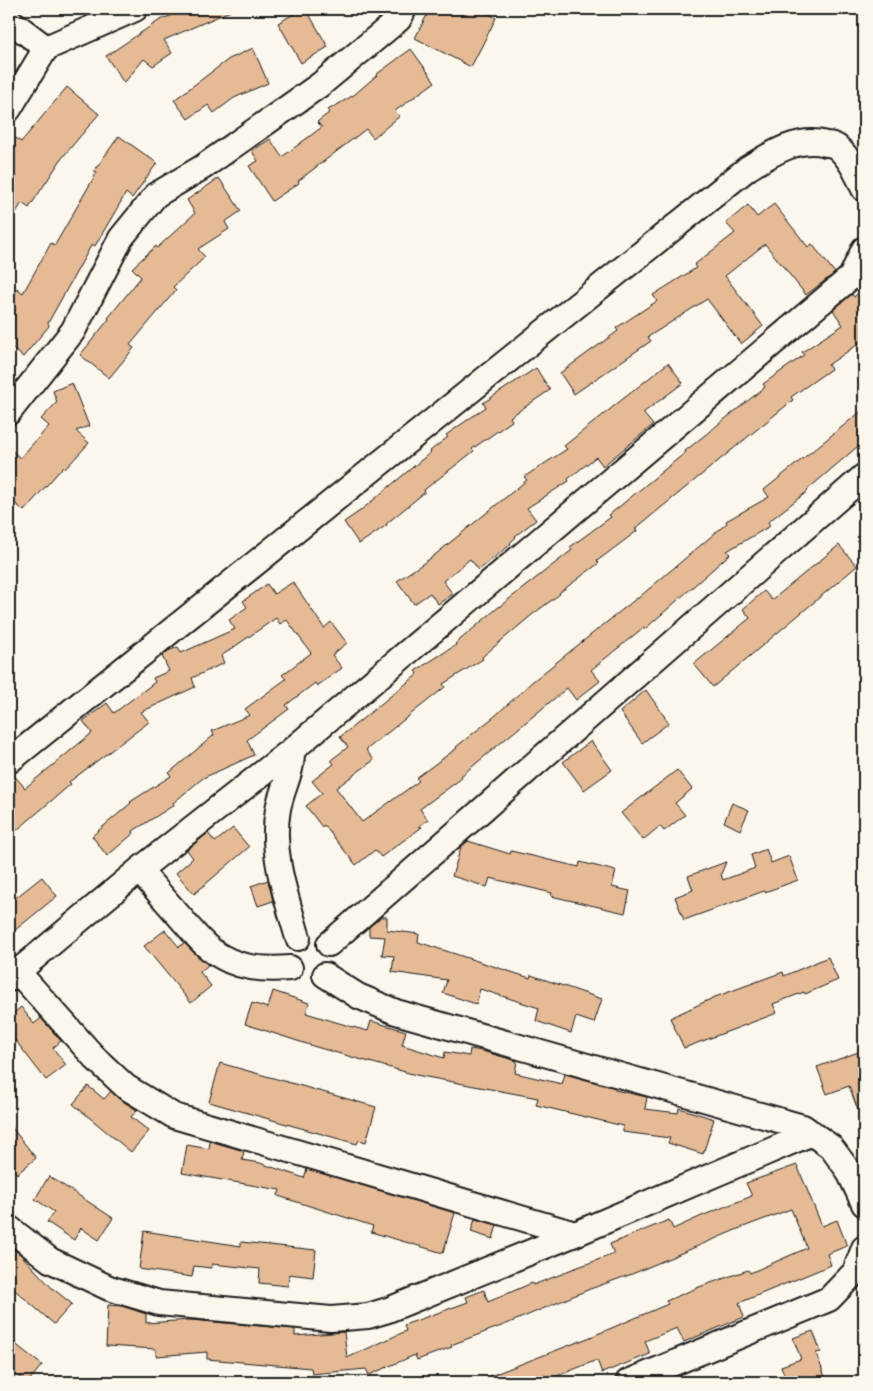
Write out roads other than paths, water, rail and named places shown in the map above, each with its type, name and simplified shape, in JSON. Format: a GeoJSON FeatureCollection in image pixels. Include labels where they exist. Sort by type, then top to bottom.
{"type":"FeatureCollection","features":[{"type":"Feature","properties":{"kind":"street"},"geometry":{"type":"LineString","coordinates":[[9,109],[46,48],[135,9]]}},
{"type":"Feature","properties":{"kind":"street"},"geometry":{"type":"LineString","coordinates":[[9,412],[73,331],[121,238],[156,195],[203,167],[321,84],[399,19],[404,9]]}},
{"type":"Feature","properties":{"kind":"street"},"geometry":{"type":"LineString","coordinates":[[9,20],[46,48]]}},
{"type":"Feature","properties":{"kind":"street"},"geometry":{"type":"LineString","coordinates":[[9,762],[748,168],[771,153],[796,144],[816,141],[836,146],[853,165],[864,189]]}},
{"type":"Feature","properties":{"kind":"street"},"geometry":{"type":"LineString","coordinates":[[575,1234],[174,1116],[126,1087],[13,976],[139,870],[292,750],[851,277],[864,249]]}},
{"type":"Feature","properties":{"kind":"street"},"geometry":{"type":"LineString","coordinates":[[329,944],[864,476]]}},
{"type":"Feature","properties":{"kind":"street"},"geometry":{"type":"LineString","coordinates":[[292,750],[292,766],[278,808],[275,846],[298,938]]}},
{"type":"Feature","properties":{"kind":"street"},"geometry":{"type":"LineString","coordinates":[[139,870],[198,938],[222,958],[236,964],[251,967],[290,968]]}},
{"type":"Feature","properties":{"kind":"street"},"geometry":{"type":"LineString","coordinates":[[305,935],[318,936],[329,944],[333,957],[332,964],[325,975],[313,980],[306,980],[299,978],[290,968],[287,954],[293,942],[298,938],[305,935]]}},
{"type":"Feature","properties":{"kind":"street"},"geometry":{"type":"LineString","coordinates":[[325,975],[358,996],[396,1012],[803,1127],[831,1147],[848,1170],[864,1204]]}},
{"type":"Feature","properties":{"kind":"street"},"geometry":{"type":"LineString","coordinates":[[9,1228],[50,1260],[109,1288],[159,1303],[330,1320],[368,1316],[388,1310],[575,1234],[812,1133]]}},
{"type":"Feature","properties":{"kind":"street"},"geometry":{"type":"LineString","coordinates":[[628,1382],[829,1299],[855,1272],[864,1248]]}}]}
